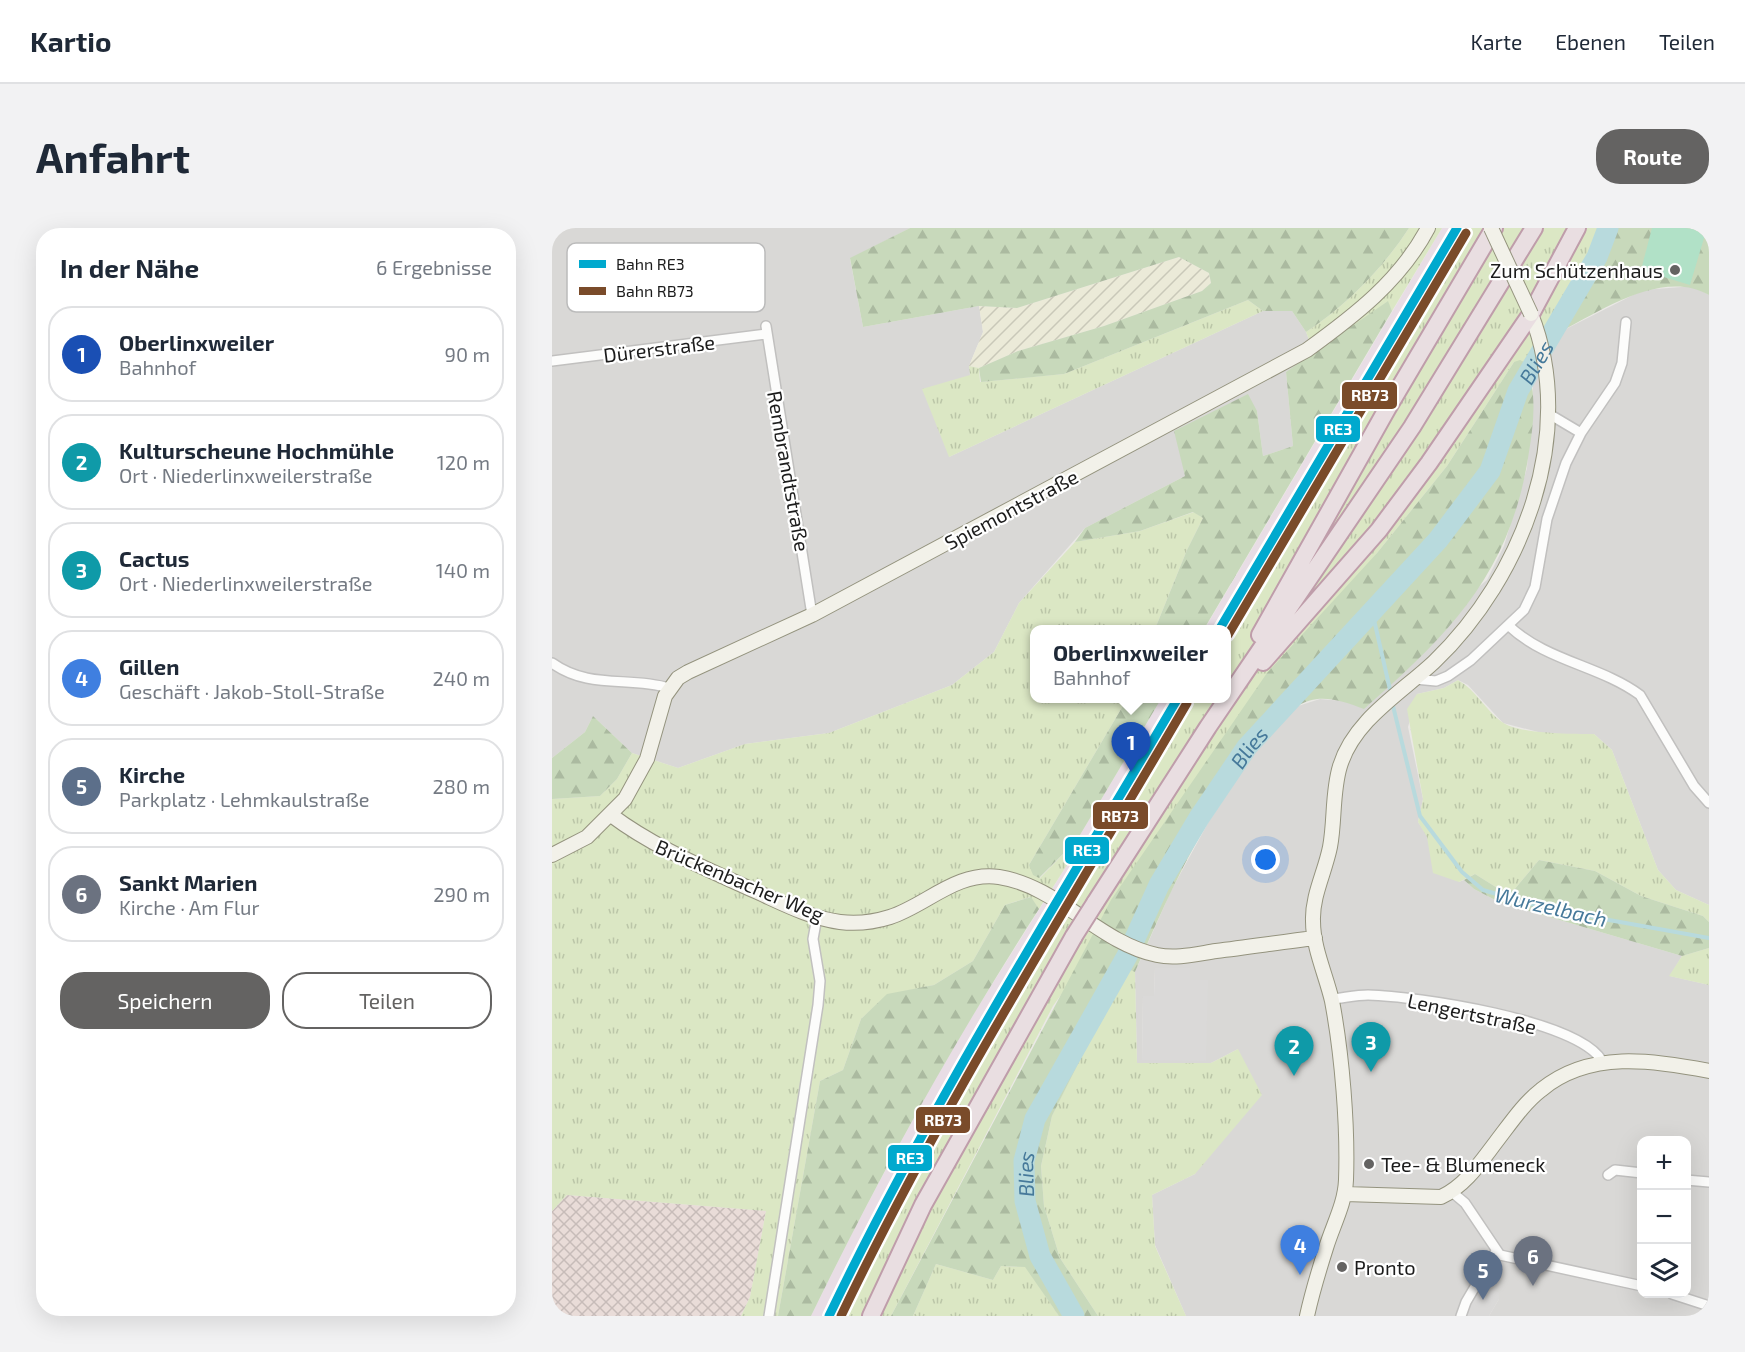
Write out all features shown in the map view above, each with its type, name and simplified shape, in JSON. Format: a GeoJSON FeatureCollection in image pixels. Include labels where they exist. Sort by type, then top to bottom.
{"type":"FeatureCollection","features":[{"type":"Feature","properties":{"kind":"highway"},"geometry":{"type":"LineString","coordinates":[[1231,693],[1405,437],[1534,228]]}},
{"type":"Feature","properties":{"kind":"highway"},"geometry":{"type":"LineString","coordinates":[[1231,701],[1379,530],[1429,463],[1531,314],[1577,228]]}},
{"type":"Feature","properties":{"kind":"highway"},"geometry":{"type":"LineString","coordinates":[[1231,687],[1493,229]]}},
{"type":"Feature","properties":{"kind":"highway"},"geometry":{"type":"LineString","coordinates":[[1208,727],[1222,703]]}},
{"type":"Feature","properties":{"kind":"highway"},"geometry":{"type":"LineString","coordinates":[[871,1316],[922,1205],[1074,936],[1224,703]]}},
{"type":"Feature","properties":{"kind":"highway"},"geometry":{"type":"LineString","coordinates":[[1208,727],[1229,703]]}},
{"type":"Feature","properties":{"kind":"street","name":"Spiemontstraße"},"geometry":{"type":"LineString","coordinates":[[669,688],[678,678],[693,669],[812,615],[1307,351],[1345,322],[1401,271],[1428,228]]}},
{"type":"Feature","properties":{"kind":"street"},"geometry":{"type":"LineString","coordinates":[[1307,1316],[1326,1247],[1345,1194],[1341,1082],[1331,999],[1315,938],[1314,909],[1330,844],[1341,765],[1350,746],[1376,713],[1436,661],[1478,612],[1509,560],[1537,487],[1546,449],[1549,414],[1548,389],[1537,328],[1493,229]]}},
{"type":"Feature","properties":{"kind":"street"},"geometry":{"type":"LineString","coordinates":[[1415,679],[1436,681],[1448,676],[1509,626],[1524,610],[1535,587],[1547,519],[1556,491],[1581,433],[1616,383],[1622,363],[1626,322]]}},
{"type":"Feature","properties":{"kind":"street","name":"Rembrandtstraße"},"geometry":{"type":"LineString","coordinates":[[766,330],[810,590],[812,615]]}},
{"type":"Feature","properties":{"kind":"street","name":"Dürerstraße"},"geometry":{"type":"LineString","coordinates":[[552,361],[766,330]]}},
{"type":"Feature","properties":{"kind":"street"},"geometry":{"type":"LineString","coordinates":[[1549,414],[1581,433]]}},
{"type":"Feature","properties":{"kind":"street"},"geometry":{"type":"LineString","coordinates":[[1509,626],[1556,656],[1628,686],[1640,695],[1694,786],[1709,803]]}},
{"type":"Feature","properties":{"kind":"street"},"geometry":{"type":"LineString","coordinates":[[552,663],[585,679],[647,683],[669,688],[661,705],[642,770],[611,815],[581,840],[552,855]]}},
{"type":"Feature","properties":{"kind":"street","name":"Brückenbacher Weg"},"geometry":{"type":"LineString","coordinates":[[611,815],[635,834],[672,853],[817,917],[854,923],[891,917],[960,882],[982,876],[999,878],[1032,888],[1144,951],[1170,957],[1315,938]]}},
{"type":"Feature","properties":{"kind":"street"},"geometry":{"type":"LineString","coordinates":[[769,1316],[820,981],[813,939],[817,917]]}},
{"type":"Feature","properties":{"kind":"street","name":"Lengertstraße"},"geometry":{"type":"LineString","coordinates":[[1331,999],[1366,995],[1390,997],[1494,1014],[1564,1034],[1590,1046],[1602,1061]]}},
{"type":"Feature","properties":{"kind":"street"},"geometry":{"type":"LineString","coordinates":[[1345,1194],[1441,1197],[1452,1192],[1467,1178],[1527,1103],[1542,1089],[1575,1070],[1602,1061],[1676,1065],[1709,1071]]}},
{"type":"Feature","properties":{"kind":"street"},"geometry":{"type":"LineString","coordinates":[[1608,1175],[1615,1170],[1637,1173]]}},
{"type":"Feature","properties":{"kind":"street"},"geometry":{"type":"LineString","coordinates":[[1691,1180],[1709,1182]]}},
{"type":"Feature","properties":{"kind":"street"},"geometry":{"type":"LineString","coordinates":[[1452,1192],[1465,1203],[1496,1251],[1508,1258],[1637,1285]]}},
{"type":"Feature","properties":{"kind":"street"},"geometry":{"type":"LineString","coordinates":[[1461,1316],[1466,1302],[1496,1251]]}},
{"type":"Feature","properties":{"kind":"street"},"geometry":{"type":"LineString","coordinates":[[1686,1298],[1709,1306]]}},
{"type":"Feature","properties":{"kind":"shaded area"},"geometry":{"type":"Polygon","coordinates":[[[552,228],[910,228],[850,259],[863,327],[979,306],[983,332],[969,366],[970,375],[949,457],[1263,311],[1292,311],[1306,332],[1315,355],[1286,372],[1293,446],[1263,456],[1257,411],[1185,476],[1085,528],[1019,603],[994,652],[952,685],[829,733],[745,744],[678,768],[632,753],[593,716],[585,732],[552,758],[552,228]]]}},
{"type":"Feature","properties":{"kind":"shaded area"},"geometry":{"type":"Polygon","coordinates":[[[1442,228],[1463,228],[1228,625],[1207,625],[1442,228]]]}},
{"type":"Feature","properties":{"kind":"shaded area"},"geometry":{"type":"Polygon","coordinates":[[[1694,286],[1709,295],[1709,905],[1676,890],[1658,870],[1612,750],[1594,734],[1546,734],[1503,723],[1468,685],[1458,680],[1444,688],[1417,694],[1408,727],[1423,799],[1418,822],[1459,882],[1464,880],[1474,889],[1499,902],[1682,956],[1670,976],[1709,985],[1709,1316],[1489,1316],[1499,1299],[1461,1316],[1186,1316],[1155,1245],[1152,1195],[1195,1174],[1238,1049],[1211,1063],[1137,1063],[1135,972],[1171,891],[1208,823],[1255,752],[1298,706],[1320,699],[1343,701],[1487,580],[1504,546],[1527,468],[1533,388],[1529,362],[1556,334],[1643,290],[1694,286]],[[1155,968],[1154,997],[1143,996],[1142,1060],[1207,980],[1190,980],[1155,968]]]}},
{"type":"Feature","properties":{"kind":"shaded area"},"geometry":{"type":"Polygon","coordinates":[[[1159,703],[1184,703],[1099,846],[1096,845],[932,1134],[839,1316],[811,1316],[853,1231],[944,1061],[1081,843],[1077,840],[1159,703]]]}},
{"type":"Feature","properties":{"kind":"shaded area"},"geometry":{"type":"Polygon","coordinates":[[[1155,968],[1190,968],[1190,980],[1208,980],[1206,1061],[1142,1060],[1143,996],[1154,996],[1155,968]]]}},
{"type":"Feature","properties":{"kind":"shaded area"},"geometry":{"type":"Polygon","coordinates":[[[567,1195],[766,1211],[750,1297],[741,1316],[552,1316],[552,1211],[567,1195]]]}},
{"type":"Feature","properties":{"kind":"shaded area"},"geometry":{"type":"Polygon","coordinates":[[[1477,1282],[1499,1293],[1499,1299],[1489,1316],[1461,1316],[1477,1282]]]}},
{"type":"Feature","properties":{"kind":"green space"},"geometry":{"type":"Polygon","coordinates":[[[910,228],[1409,228],[1376,272],[1321,322],[1306,332],[1292,311],[1263,311],[1248,300],[1064,374],[981,382],[979,368],[1018,351],[1104,326],[1202,291],[1211,283],[1209,273],[1179,257],[1017,308],[979,306],[863,327],[850,258],[910,228]]]}},
{"type":"Feature","properties":{"kind":"green space"},"geometry":{"type":"Polygon","coordinates":[[[1409,228],[1442,228],[1392,311],[1387,302],[1315,355],[1306,332],[1349,298],[1376,272],[1409,228]]]}},
{"type":"Feature","properties":{"kind":"green space"},"geometry":{"type":"Polygon","coordinates":[[[1463,228],[1603,228],[1553,322],[1556,334],[1530,362],[1532,378],[1526,363],[1514,362],[1447,466],[1377,553],[1053,1006],[891,1316],[839,1316],[932,1134],[1096,844],[1099,846],[1184,703],[1231,703],[1231,625],[1228,625],[1463,228]]]}},
{"type":"Feature","properties":{"kind":"green space"},"geometry":{"type":"Polygon","coordinates":[[[1603,228],[1709,228],[1709,295],[1691,288],[1671,287],[1651,290],[1611,305],[1556,334],[1553,322],[1561,303],[1603,228]]]}},
{"type":"Feature","properties":{"kind":"green space"},"geometry":{"type":"Polygon","coordinates":[[[1652,228],[1707,228],[1690,285],[1641,270],[1652,228]]]}},
{"type":"Feature","properties":{"kind":"green space"},"geometry":{"type":"Polygon","coordinates":[[[1179,257],[1209,273],[1211,283],[1202,291],[1104,326],[1018,351],[979,368],[969,366],[983,332],[979,306],[1017,308],[1179,257]]]}},
{"type":"Feature","properties":{"kind":"green space"},"geometry":{"type":"Polygon","coordinates":[[[1248,300],[1263,311],[949,457],[922,389],[970,375],[969,366],[979,368],[980,382],[1064,374],[1248,300]]]}},
{"type":"Feature","properties":{"kind":"green space"},"geometry":{"type":"Polygon","coordinates":[[[1388,301],[1392,311],[1206,625],[1157,625],[1187,550],[1203,518],[1193,512],[1140,531],[1075,542],[1085,528],[1185,476],[1174,431],[1248,394],[1257,411],[1263,456],[1293,446],[1286,372],[1388,301]]]}},
{"type":"Feature","properties":{"kind":"green space"},"geometry":{"type":"Polygon","coordinates":[[[1520,360],[1526,363],[1532,385],[1534,407],[1531,441],[1520,495],[1508,532],[1492,566],[1450,626],[1364,709],[1331,699],[1314,699],[1306,702],[1292,711],[1253,755],[1213,813],[1195,844],[1135,972],[1126,968],[1052,1116],[1041,1166],[1044,1206],[1060,1258],[1098,1316],[1059,1316],[1025,1267],[1001,1266],[993,1280],[936,1264],[913,1316],[891,1316],[1111,900],[1267,673],[1377,553],[1447,466],[1514,362],[1520,360]]]}},
{"type":"Feature","properties":{"kind":"green space"},"geometry":{"type":"Polygon","coordinates":[[[1194,512],[1203,518],[1187,550],[1157,625],[1030,625],[1030,703],[1125,703],[1029,865],[1040,878],[1077,840],[1081,843],[1039,909],[1030,897],[1005,905],[973,961],[934,985],[887,995],[861,1019],[843,1070],[820,1081],[778,1316],[741,1316],[750,1297],[766,1211],[567,1195],[552,1211],[552,799],[600,796],[617,779],[632,753],[678,768],[745,744],[829,733],[952,685],[994,652],[1019,603],[1075,542],[1140,531],[1194,512]]]}},
{"type":"Feature","properties":{"kind":"green space"},"geometry":{"type":"Polygon","coordinates":[[[1458,680],[1470,689],[1496,717],[1509,726],[1546,732],[1594,734],[1612,750],[1658,870],[1676,890],[1709,905],[1709,922],[1703,916],[1641,896],[1595,871],[1539,860],[1514,890],[1499,889],[1475,874],[1459,882],[1433,873],[1427,837],[1418,822],[1423,799],[1407,709],[1417,694],[1444,688],[1458,680]]]}},
{"type":"Feature","properties":{"kind":"green space"},"geometry":{"type":"Polygon","coordinates":[[[1125,703],[1159,703],[1077,840],[1039,878],[1033,875],[1029,865],[1125,703]]]}},
{"type":"Feature","properties":{"kind":"green space"},"geometry":{"type":"Polygon","coordinates":[[[593,716],[632,753],[617,779],[600,796],[552,799],[552,758],[585,732],[593,716]]]}},
{"type":"Feature","properties":{"kind":"green space"},"geometry":{"type":"Polygon","coordinates":[[[1539,860],[1595,871],[1641,896],[1703,916],[1709,922],[1709,948],[1682,956],[1499,902],[1474,889],[1464,880],[1475,874],[1499,889],[1514,890],[1539,860]]]}},
{"type":"Feature","properties":{"kind":"green space"},"geometry":{"type":"Polygon","coordinates":[[[1031,897],[1039,909],[977,1009],[919,1110],[863,1212],[811,1316],[778,1316],[820,1081],[843,1070],[861,1019],[887,994],[934,985],[973,961],[1005,905],[1031,897]]]}},
{"type":"Feature","properties":{"kind":"green space"},"geometry":{"type":"Polygon","coordinates":[[[1709,948],[1709,985],[1669,976],[1682,956],[1709,948]]]}},
{"type":"Feature","properties":{"kind":"green space"},"geometry":{"type":"Polygon","coordinates":[[[1126,967],[1135,972],[1137,1063],[1211,1063],[1238,1049],[1262,1095],[1195,1174],[1152,1195],[1155,1246],[1186,1316],[1098,1316],[1060,1258],[1044,1206],[1041,1166],[1052,1116],[1126,967]]]}},
{"type":"Feature","properties":{"kind":"green space"},"geometry":{"type":"Polygon","coordinates":[[[936,1264],[993,1280],[1001,1266],[1026,1267],[1059,1316],[913,1316],[936,1264]]]}},
{"type":"Feature","properties":{"kind":"waterway","name":"Blies"},"geometry":{"type":"LineString","coordinates":[[1074,1316],[1040,1256],[1025,1201],[1024,1161],[1035,1119],[1127,956],[1159,885],[1199,818],[1247,747],[1438,540],[1490,471],[1518,391],[1597,257],[1608,228]]}},
{"type":"Feature","properties":{"kind":"waterway","name":"Wurzelbach"},"geometry":{"type":"LineString","coordinates":[[1372,611],[1391,694]]}},
{"type":"Feature","properties":{"kind":"waterway","name":"Wurzelbach"},"geometry":{"type":"LineString","coordinates":[[1392,702],[1420,816],[1462,872],[1483,890],[1548,909],[1709,938]]}},
{"type":"Feature","properties":{"kind":"rail line","name":"RE3"},"geometry":{"type":"LineString","coordinates":[[1222,625],[1457,228]]}},
{"type":"Feature","properties":{"kind":"rail line","name":"RB73"},"geometry":{"type":"LineString","coordinates":[[1231,630],[1466,233]]}},
{"type":"Feature","properties":{"kind":"rail line","name":"RE3"},"geometry":{"type":"LineString","coordinates":[[829,1316],[868,1237],[953,1081],[1175,703]]}},
{"type":"Feature","properties":{"kind":"rail line","name":"RB73"},"geometry":{"type":"LineString","coordinates":[[841,1316],[880,1237],[964,1083],[1187,703]]}},
{"type":"Feature","properties":{"kind":"place","name":"Zum Schützenhaus"},"geometry":{"type":"Point","coordinates":[1675,270]}},
{"type":"Feature","properties":{"kind":"place","name":"Oberlinxweiler"},"geometry":{"type":"Point","coordinates":[1131,772]}},
{"type":"Feature","properties":{"kind":"place","name":"Cactus"},"geometry":{"type":"Point","coordinates":[1371,1072]}},
{"type":"Feature","properties":{"kind":"place","name":"Kulturscheune Hochmühle"},"geometry":{"type":"Point","coordinates":[1294,1076]}},
{"type":"Feature","properties":{"kind":"place","name":"Tee- & Blumeneck"},"geometry":{"type":"Point","coordinates":[1369,1164]}},
{"type":"Feature","properties":{"kind":"place","name":"Pronto"},"geometry":{"type":"Point","coordinates":[1342,1267]}},
{"type":"Feature","properties":{"kind":"place","name":"Gillen"},"geometry":{"type":"Point","coordinates":[1300,1275]}},
{"type":"Feature","properties":{"kind":"place","name":"Sankt Marien"},"geometry":{"type":"Point","coordinates":[1533,1286]}},
{"type":"Feature","properties":{"kind":"place","name":"Kirche"},"geometry":{"type":"Point","coordinates":[1483,1300]}}]}
